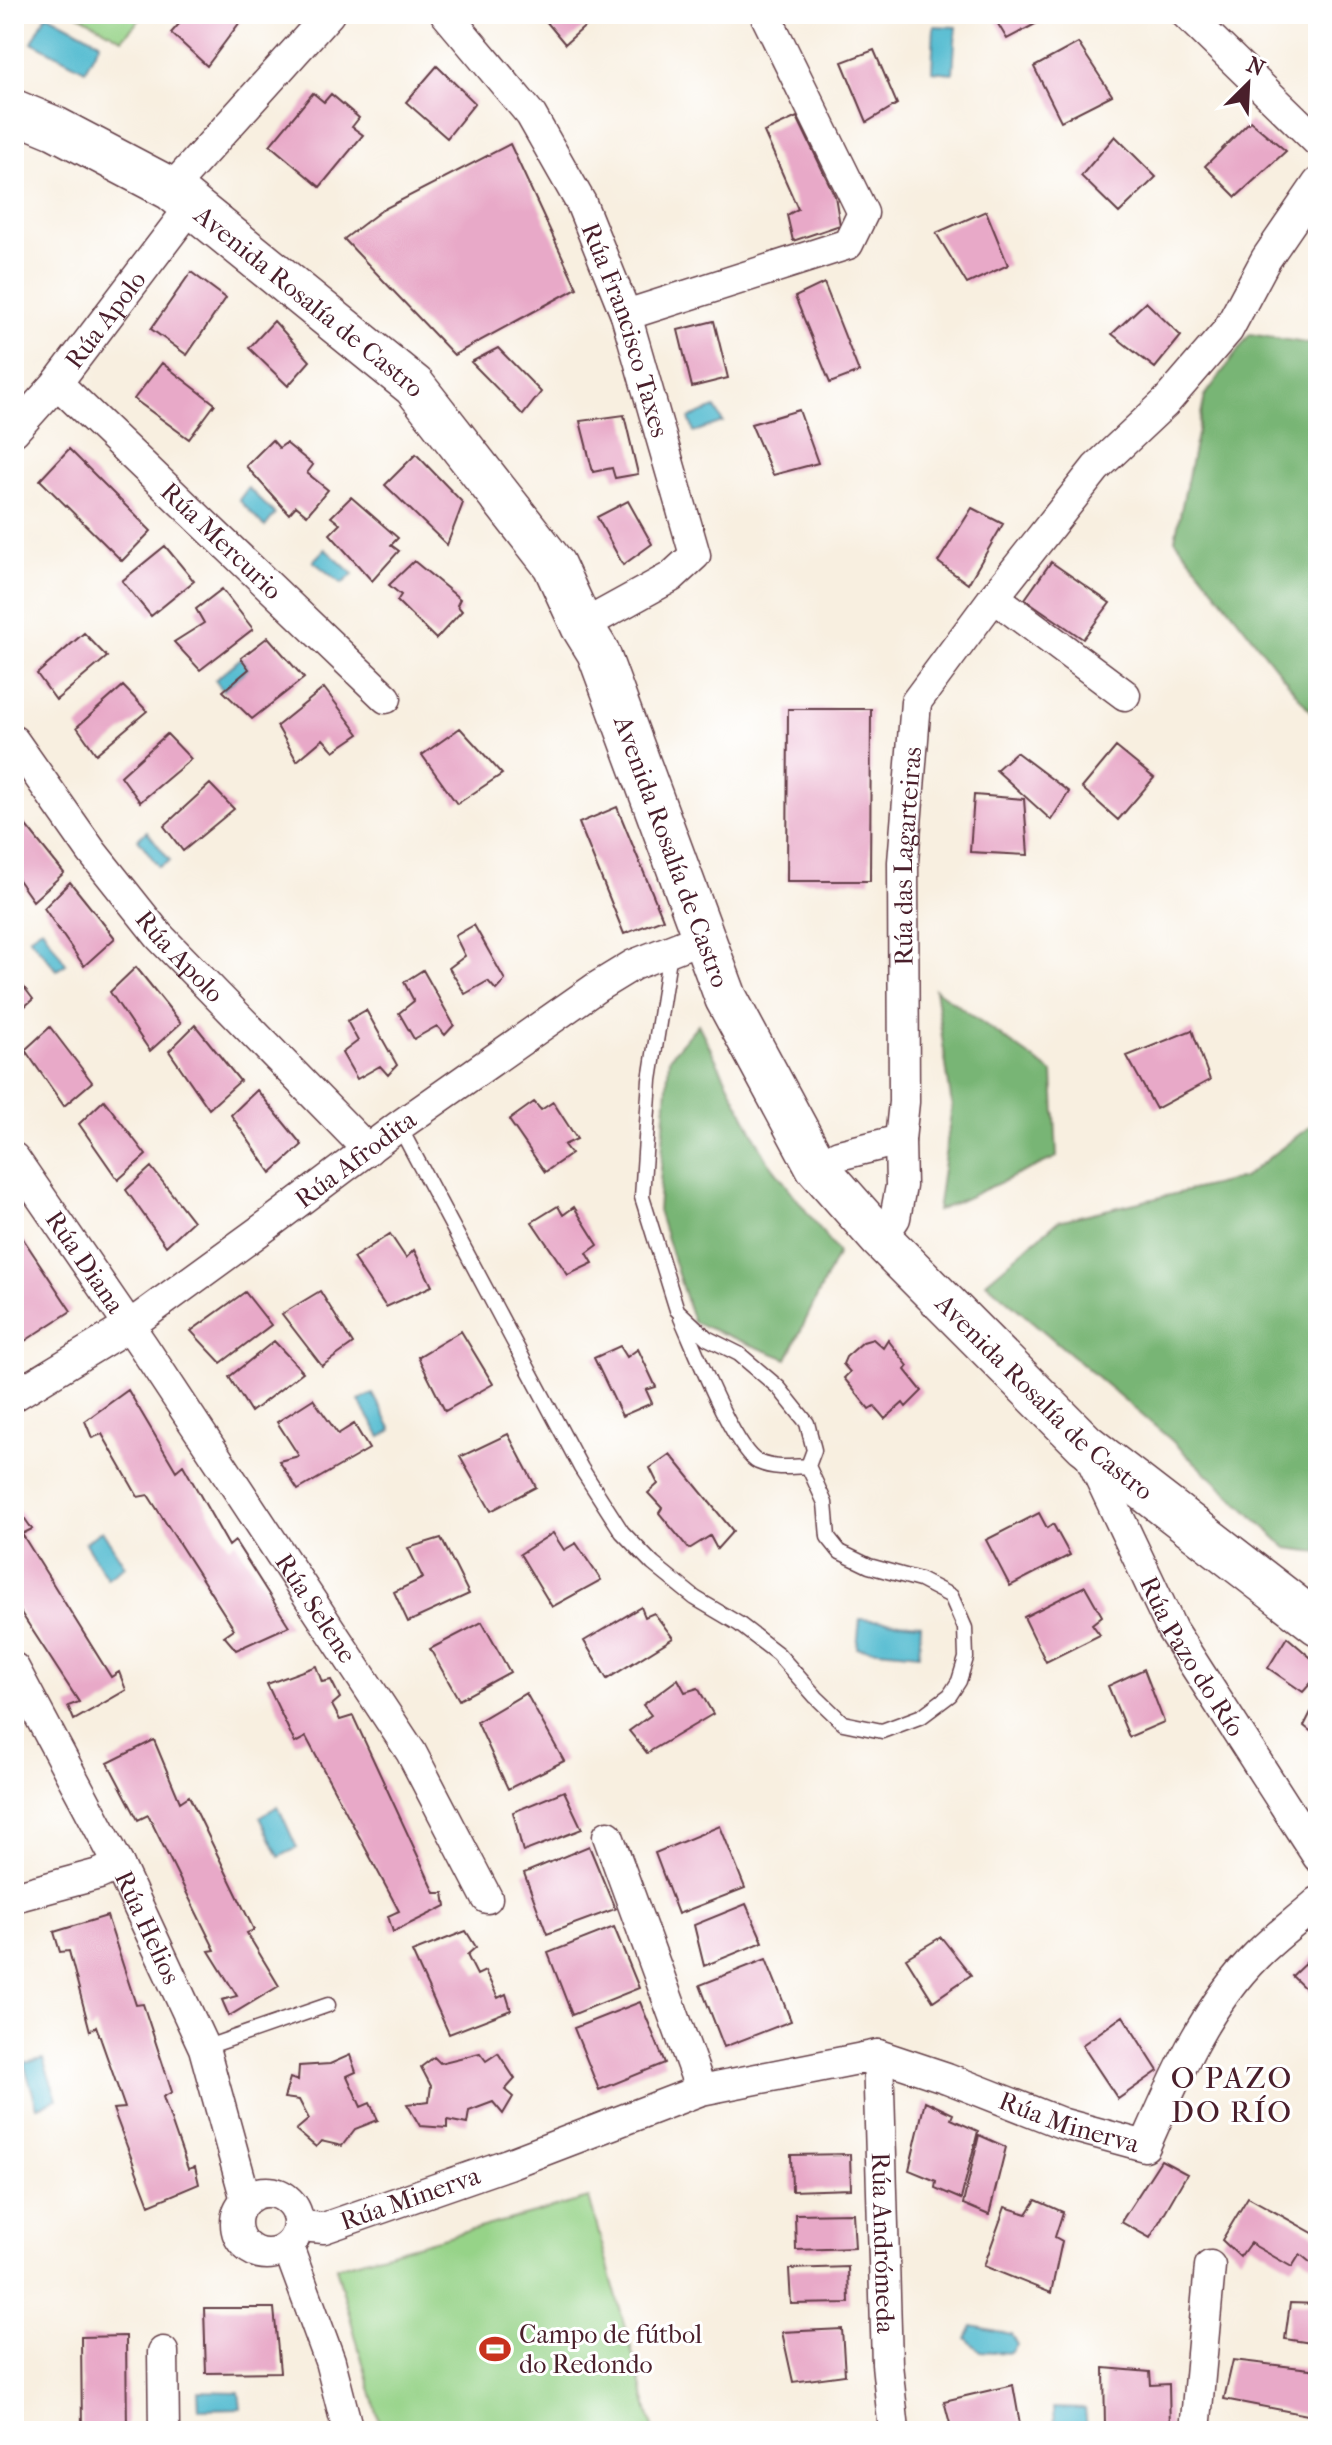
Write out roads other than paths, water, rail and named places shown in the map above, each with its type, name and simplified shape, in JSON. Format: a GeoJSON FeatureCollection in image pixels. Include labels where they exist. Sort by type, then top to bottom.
{"type":"FeatureCollection","features":[{"type":"Feature","properties":{"kind":"street","name":"Rúa Apolo"},"geometry":{"type":"LineString","coordinates":[[14,431],[57,383],[182,197],[329,14]]}},
{"type":"Feature","properties":{"kind":"street","name":"Rúa Francisco Taxes"},"geometry":{"type":"LineString","coordinates":[[446,14],[531,115],[581,203],[626,315],[695,555],[671,577],[582,626]]}},
{"type":"Feature","properties":{"kind":"street"},"geometry":{"type":"LineString","coordinates":[[626,315],[848,244],[863,213],[765,14]]}},
{"type":"Feature","properties":{"kind":"street"},"geometry":{"type":"LineString","coordinates":[[1186,14],[1318,142]]}},
{"type":"Feature","properties":{"kind":"street","name":"Avenida Rosalía de Castro"},"geometry":{"type":"LineString","coordinates":[[14,111],[55,128],[182,197],[414,386],[554,565],[582,626],[598,652],[687,944],[726,998],[817,1167],[881,1239],[1085,1444],[1318,1624]]}},
{"type":"Feature","properties":{"kind":"street","name":"Rúa das Lagarteiras"},"geometry":{"type":"LineString","coordinates":[[881,1239],[895,1218],[901,1186],[900,1140],[904,1102],[903,862],[916,702],[1096,468],[1165,403],[1228,330],[1266,259],[1318,183]]}},
{"type":"Feature","properties":{"kind":"street","name":"Rúa Mercurio"},"geometry":{"type":"LineString","coordinates":[[57,383],[386,698]]}},
{"type":"Feature","properties":{"kind":"street"},"geometry":{"type":"LineString","coordinates":[[994,597],[1125,695]]}},
{"type":"Feature","properties":{"kind":"street","name":"Rúa Apolo"},"geometry":{"type":"LineString","coordinates":[[14,741],[92,852],[159,936],[368,1150]]}},
{"type":"Feature","properties":{"kind":"street","name":"Rúa Afrodita"},"geometry":{"type":"LineString","coordinates":[[14,1396],[129,1326],[399,1126],[597,987],[633,965],[687,944]]}},
{"type":"Feature","properties":{"kind":"street"},"geometry":{"type":"LineString","coordinates":[[817,1167],[839,1155],[900,1140]]}},
{"type":"Feature","properties":{"kind":"street","name":"Rúa Diana"},"geometry":{"type":"LineString","coordinates":[[14,1158],[129,1326]]}},
{"type":"Feature","properties":{"kind":"street","name":"Rúa Selene"},"geometry":{"type":"LineString","coordinates":[[129,1326],[411,1752],[487,1898]]}},
{"type":"Feature","properties":{"kind":"street","name":"Rúa Pazo do Río"},"geometry":{"type":"LineString","coordinates":[[1085,1444],[1172,1630],[1318,1857]]}},
{"type":"Feature","properties":{"kind":"street","name":"Rúa Helios"},"geometry":{"type":"LineString","coordinates":[[14,1668],[119,1865],[204,2048],[246,2200],[235,2218],[235,2229],[240,2240],[247,2248],[262,2254],[273,2254],[293,2236]]}},
{"type":"Feature","properties":{"kind":"street"},"geometry":{"type":"LineString","coordinates":[[608,1836],[701,2090]]}},
{"type":"Feature","properties":{"kind":"street"},"geometry":{"type":"LineString","coordinates":[[14,1897],[99,1874],[119,1865]]}},
{"type":"Feature","properties":{"kind":"street","name":"Rúa Minerva"},"geometry":{"type":"LineString","coordinates":[[293,2236],[508,2164],[701,2090],[878,2055],[947,2078],[1064,2124],[1145,2146],[1205,2020],[1256,1955],[1318,1902]]}},
{"type":"Feature","properties":{"kind":"street","name":"Rúa Andrómeda"},"geometry":{"type":"LineString","coordinates":[[878,2055],[887,2364],[894,2431]]}},
{"type":"Feature","properties":{"kind":"street"},"geometry":{"type":"LineString","coordinates":[[246,2200],[260,2192],[282,2195],[297,2215],[293,2236],[348,2431]]}},
{"type":"Feature","properties":{"kind":"street"},"geometry":{"type":"LineString","coordinates":[[1195,2431],[1210,2266]]}},
{"type":"Feature","properties":{"kind":"street"},"geometry":{"type":"LineString","coordinates":[[163,2352],[164,2431]]}},
{"type":"Feature","properties":{"kind":"lane"},"geometry":{"type":"LineString","coordinates":[[687,944],[650,1080],[642,1197],[677,1310],[739,1442],[756,1461],[784,1468],[808,1466]]}},
{"type":"Feature","properties":{"kind":"lane"},"geometry":{"type":"LineString","coordinates":[[399,1126],[581,1468],[622,1532],[653,1564],[695,1598],[739,1624],[778,1654],[843,1723],[882,1731],[922,1716],[950,1695],[959,1681],[966,1658],[965,1628],[951,1596],[920,1580],[869,1566],[840,1552],[828,1537],[825,1503],[808,1466],[814,1450],[807,1423],[779,1388],[739,1354],[707,1338],[677,1310]]}},
{"type":"Feature","properties":{"kind":"lane"},"geometry":{"type":"LineString","coordinates":[[204,2048],[328,2005]]}},
{"type":"Feature","properties":{"kind":"water"},"geometry":{"type":"Polygon","coordinates":[[[47,14],[100,42],[85,70],[32,42],[47,14]]]}},
{"type":"Feature","properties":{"kind":"water"},"geometry":{"type":"Polygon","coordinates":[[[934,26],[956,27],[953,73],[932,71],[934,26]]]}},
{"type":"Feature","properties":{"kind":"water"},"geometry":{"type":"Polygon","coordinates":[[[715,408],[723,422],[694,432],[689,418],[715,408]]]}},
{"type":"Feature","properties":{"kind":"water"},"geometry":{"type":"Polygon","coordinates":[[[248,488],[275,514],[265,527],[239,500],[248,488]]]}},
{"type":"Feature","properties":{"kind":"water"},"geometry":{"type":"Polygon","coordinates":[[[325,549],[353,574],[342,584],[313,561],[325,549]]]}},
{"type":"Feature","properties":{"kind":"water"},"geometry":{"type":"Polygon","coordinates":[[[241,658],[249,669],[223,691],[215,680],[241,658]]]}},
{"type":"Feature","properties":{"kind":"water"},"geometry":{"type":"Polygon","coordinates":[[[147,831],[170,861],[159,867],[138,839],[147,831]]]}},
{"type":"Feature","properties":{"kind":"water"},"geometry":{"type":"Polygon","coordinates":[[[42,928],[66,964],[57,970],[29,937],[42,928]]]}},
{"type":"Feature","properties":{"kind":"water"},"geometry":{"type":"Polygon","coordinates":[[[373,1394],[392,1430],[381,1437],[359,1401],[373,1394]]]}},
{"type":"Feature","properties":{"kind":"water"},"geometry":{"type":"Polygon","coordinates":[[[102,1530],[125,1566],[107,1578],[85,1543],[102,1530]]]}},
{"type":"Feature","properties":{"kind":"water"},"geometry":{"type":"Polygon","coordinates":[[[860,1619],[921,1624],[919,1654],[857,1648],[860,1619]]]}},
{"type":"Feature","properties":{"kind":"water"},"geometry":{"type":"Polygon","coordinates":[[[278,1806],[297,1848],[279,1857],[260,1817],[278,1806]]]}},
{"type":"Feature","properties":{"kind":"water"},"geometry":{"type":"Polygon","coordinates":[[[43,2059],[57,2099],[37,2107],[24,2063],[43,2059]]]}},
{"type":"Feature","properties":{"kind":"water"},"geometry":{"type":"Polygon","coordinates":[[[972,2326],[1011,2334],[1017,2345],[1011,2353],[980,2351],[966,2338],[972,2326]]]}},
{"type":"Feature","properties":{"kind":"water"},"geometry":{"type":"Polygon","coordinates":[[[198,2391],[239,2392],[241,2408],[199,2409],[198,2391]]]}},
{"type":"Feature","properties":{"kind":"water"},"geometry":{"type":"Polygon","coordinates":[[[1053,2408],[1085,2409],[1087,2429],[1054,2426],[1053,2408]]]}},
{"type":"Feature","properties":{"kind":"place","name":"Campo de fútbol do Redondo"},"geometry":{"type":"Point","coordinates":[495,2349]}},
{"type":"Feature","properties":{"kind":"district","name":"O PAZO DO RÍO"},"geometry":{"type":"Point","coordinates":[1232,2095]}}]}
